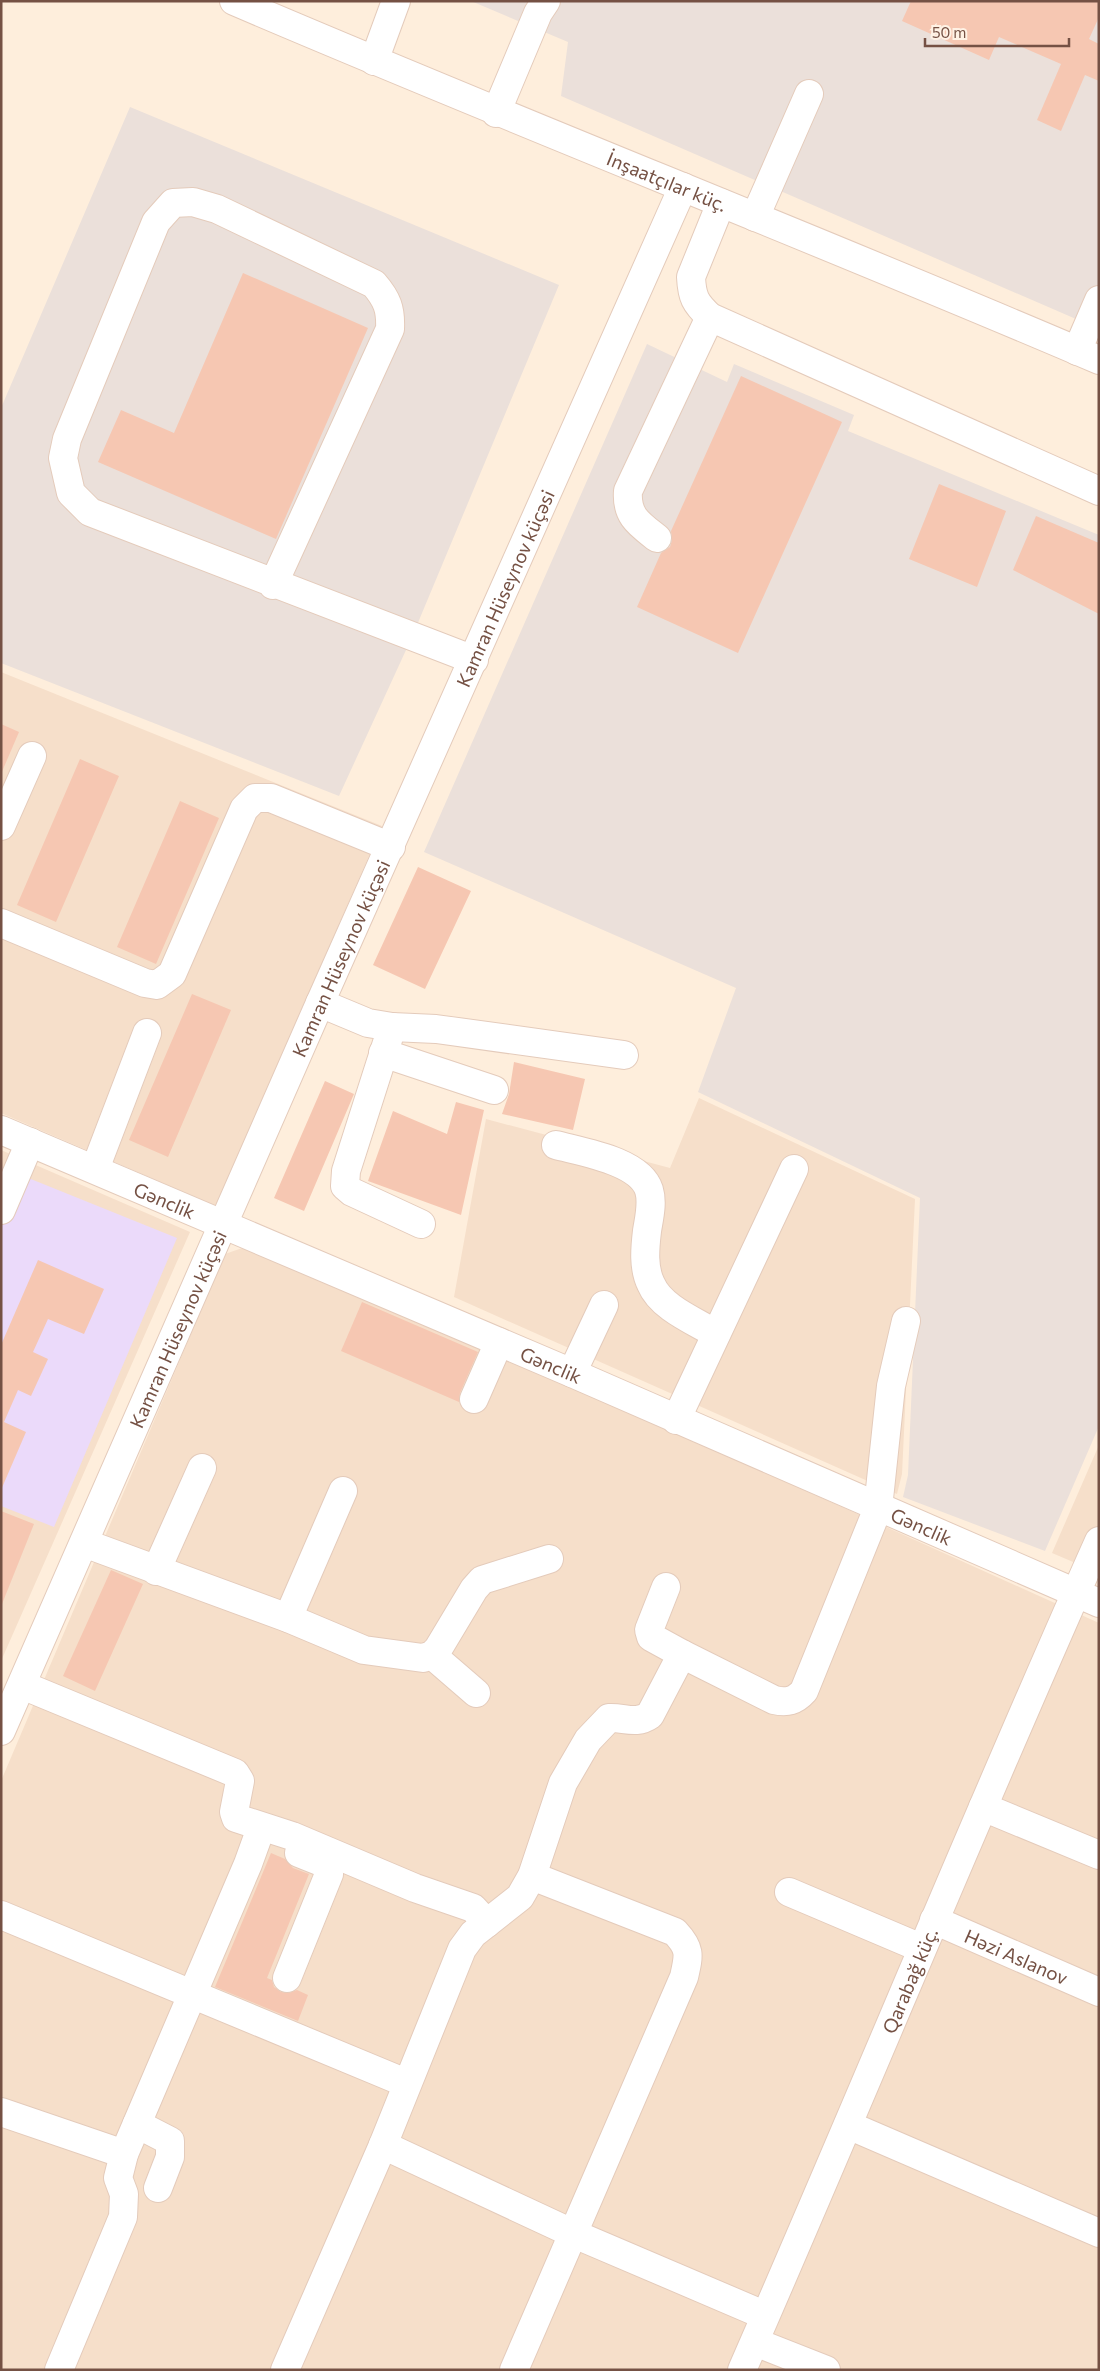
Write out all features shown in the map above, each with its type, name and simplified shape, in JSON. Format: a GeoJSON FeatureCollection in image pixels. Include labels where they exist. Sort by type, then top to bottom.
{"type":"FeatureCollection","features":[{"type":"Feature","properties":{"kind":"street","name":"İnşaatçılar küç."},"geometry":{"type":"LineString","coordinates":[[234,1],[496,113],[683,187],[1088,356]]}},
{"type":"Feature","properties":{"kind":"street"},"geometry":{"type":"LineString","coordinates":[[374,61],[396,1]]}},
{"type":"Feature","properties":{"kind":"street"},"geometry":{"type":"LineString","coordinates":[[496,113],[538,13],[546,1]]}},
{"type":"Feature","properties":{"kind":"street"},"geometry":{"type":"LineString","coordinates":[[755,217],[810,94]]}},
{"type":"Feature","properties":{"kind":"street","name":"Kamran Hüseynov küçəsi"},"geometry":{"type":"LineString","coordinates":[[1,1731],[224,1226],[320,1003],[392,847],[683,187]]}},
{"type":"Feature","properties":{"kind":"street"},"geometry":{"type":"LineString","coordinates":[[273,584],[390,329],[390,312],[385,296],[374,284],[217,209],[193,202],[173,203],[156,222],[68,440],[63,458],[70,493],[90,512],[273,584],[474,660]]}},
{"type":"Feature","properties":{"kind":"street"},"geometry":{"type":"LineString","coordinates":[[721,204],[691,277],[692,290],[698,306],[710,316],[1099,491]]}},
{"type":"Feature","properties":{"kind":"street"},"geometry":{"type":"LineString","coordinates":[[1088,356],[1099,300]]}},
{"type":"Feature","properties":{"kind":"street"},"geometry":{"type":"LineString","coordinates":[[657,538],[635,520],[627,504],[628,491],[710,316]]}},
{"type":"Feature","properties":{"kind":"street"},"geometry":{"type":"LineString","coordinates":[[1,826],[32,756]]}},
{"type":"Feature","properties":{"kind":"street"},"geometry":{"type":"LineString","coordinates":[[1,923],[145,983],[157,985],[172,974],[244,809],[255,798],[271,798],[392,847]]}},
{"type":"Feature","properties":{"kind":"street"},"geometry":{"type":"LineString","coordinates":[[320,1003],[368,1023],[392,1027],[436,1029],[624,1055]]}},
{"type":"Feature","properties":{"kind":"street"},"geometry":{"type":"LineString","coordinates":[[392,1027],[346,1172],[345,1186],[352,1192],[420,1224]]}},
{"type":"Feature","properties":{"kind":"street"},"geometry":{"type":"LineString","coordinates":[[95,1169],[147,1033]]}},
{"type":"Feature","properties":{"kind":"street"},"geometry":{"type":"LineString","coordinates":[[383,1053],[494,1090]]}},
{"type":"Feature","properties":{"kind":"street","name":"Gənclik"},"geometry":{"type":"LineString","coordinates":[[1,1130],[572,1373],[1087,1598]]}},
{"type":"Feature","properties":{"kind":"street"},"geometry":{"type":"LineString","coordinates":[[1,1210],[30,1142]]}},
{"type":"Feature","properties":{"kind":"street"},"geometry":{"type":"LineString","coordinates":[[556,1145],[603,1158],[629,1168],[641,1176],[649,1189],[650,1205],[645,1243],[646,1267],[651,1285],[668,1305],[716,1334]]}},
{"type":"Feature","properties":{"kind":"street"},"geometry":{"type":"LineString","coordinates":[[676,1420],[794,1169]]}},
{"type":"Feature","properties":{"kind":"street"},"geometry":{"type":"LineString","coordinates":[[572,1373],[604,1305]]}},
{"type":"Feature","properties":{"kind":"street"},"geometry":{"type":"LineString","coordinates":[[666,1587],[649,1630],[651,1637],[774,1700],[790,1701],[798,1698],[804,1691],[878,1508],[891,1386],[906,1320]]}},
{"type":"Feature","properties":{"kind":"street"},"geometry":{"type":"LineString","coordinates":[[474,1399],[499,1342]]}},
{"type":"Feature","properties":{"kind":"street"},"geometry":{"type":"LineString","coordinates":[[156,1571],[202,1468]]}},
{"type":"Feature","properties":{"kind":"street"},"geometry":{"type":"LineString","coordinates":[[288,1618],[343,1491]]}},
{"type":"Feature","properties":{"kind":"street","name":"Qarabağ küç."},"geometry":{"type":"LineString","coordinates":[[742,2370],[983,1806],[1087,1598],[1099,1541]]}},
{"type":"Feature","properties":{"kind":"street"},"geometry":{"type":"LineString","coordinates":[[84,1543],[288,1618],[370,1652],[423,1658],[432,1655],[438,1649],[474,1589],[482,1580],[548,1558]]}},
{"type":"Feature","properties":{"kind":"street"},"geometry":{"type":"LineString","coordinates":[[285,2370],[383,2145],[406,2083],[462,1949],[473,1934],[520,1897],[532,1876],[563,1783],[588,1740],[609,1718],[618,1717],[633,1721],[643,1720],[650,1715],[682,1654]]}},
{"type":"Feature","properties":{"kind":"street"},"geometry":{"type":"LineString","coordinates":[[432,1655],[476,1693]]}},
{"type":"Feature","properties":{"kind":"street"},"geometry":{"type":"LineString","coordinates":[[22,1684],[235,1773],[240,1781],[234,1812],[236,1818],[259,1834],[324,1863],[329,1874],[287,1978]]}},
{"type":"Feature","properties":{"kind":"street"},"geometry":{"type":"LineString","coordinates":[[983,1806],[1099,1854]]}},
{"type":"Feature","properties":{"kind":"street"},"geometry":{"type":"LineString","coordinates":[[259,1834],[292,1836],[415,1888],[474,1908],[487,1923]]}},
{"type":"Feature","properties":{"kind":"street"},"geometry":{"type":"LineString","coordinates":[[59,2370],[123,2217],[124,2194],[118,2178],[124,2154],[259,1834]]}},
{"type":"Feature","properties":{"kind":"street"},"geometry":{"type":"LineString","coordinates":[[514,2370],[684,1977],[688,1958],[686,1944],[676,1932],[532,1876]]}},
{"type":"Feature","properties":{"kind":"street"},"geometry":{"type":"LineString","coordinates":[[789,1892],[922,1948]]}},
{"type":"Feature","properties":{"kind":"street"},"geometry":{"type":"LineString","coordinates":[[1,1915],[406,2083]]}},
{"type":"Feature","properties":{"kind":"street","name":"Həzi Aslanov"},"geometry":{"type":"LineString","coordinates":[[934,1920],[1099,1992]]}},
{"type":"Feature","properties":{"kind":"street"},"geometry":{"type":"LineString","coordinates":[[1,2112],[124,2154]]}},
{"type":"Feature","properties":{"kind":"street"},"geometry":{"type":"LineString","coordinates":[[137,2124],[170,2141],[170,2157],[158,2188]]}},
{"type":"Feature","properties":{"kind":"street"},"geometry":{"type":"LineString","coordinates":[[848,2125],[1099,2233]]}},
{"type":"Feature","properties":{"kind":"street"},"geometry":{"type":"LineString","coordinates":[[383,2145],[572,2233],[764,2315]]}},
{"type":"Feature","properties":{"kind":"street"},"geometry":{"type":"LineString","coordinates":[[755,2342],[826,2370]]}},
{"type":"Feature","properties":{"kind":"shaded area"},"geometry":{"type":"Polygon","coordinates":[[[471,1],[1099,1],[1099,329],[561,96],[568,42],[471,1]]]}},
{"type":"Feature","properties":{"kind":"shaded area"},"geometry":{"type":"Polygon","coordinates":[[[130,107],[559,285],[412,637],[339,796],[1,663],[1,408],[130,107]]]}},
{"type":"Feature","properties":{"kind":"shaded area"},"geometry":{"type":"Polygon","coordinates":[[[647,344],[727,382],[734,364],[854,415],[848,431],[1099,535],[1099,1426],[1045,1551],[903,1497],[908,1475],[920,1198],[698,1092],[736,988],[424,852],[647,344]]]}},
{"type":"Feature","properties":{"kind":"shaded area"},"geometry":{"type":"Polygon","coordinates":[[[1,672],[382,826],[216,1206],[1,1113],[1,672]]]}},
{"type":"Feature","properties":{"kind":"shaded area"},"geometry":{"type":"Polygon","coordinates":[[[699,1098],[915,1199],[902,1474],[897,1494],[454,1297],[486,1119],[670,1168],[699,1098]]]}},
{"type":"Feature","properties":{"kind":"shaded area"},"geometry":{"type":"Polygon","coordinates":[[[1,1150],[190,1232],[1,1661],[1,1150]]]}},
{"type":"Feature","properties":{"kind":"shaded area"},"geometry":{"type":"Polygon","coordinates":[[[1,1167],[177,1238],[54,1527],[1,1506],[1,1167]]]}},
{"type":"Feature","properties":{"kind":"shaded area"},"geometry":{"type":"Polygon","coordinates":[[[248,1246],[598,1397],[1099,1623],[1099,2370],[1,2370],[1,1781],[225,1254],[248,1246]]]}},
{"type":"Feature","properties":{"kind":"shaded area"},"geometry":{"type":"Polygon","coordinates":[[[1099,1445],[1099,1573],[1052,1553],[1099,1445]]]}},
{"type":"Feature","properties":{"kind":"building"},"geometry":{"type":"Polygon","coordinates":[[[911,1],[1099,1],[1099,17],[1089,39],[1099,44],[1099,81],[1085,75],[1061,131],[1037,120],[1061,64],[999,37],[989,60],[902,21],[911,1]]]}},
{"type":"Feature","properties":{"kind":"building"},"geometry":{"type":"Polygon","coordinates":[[[243,273],[368,328],[276,539],[98,462],[121,410],[174,433],[243,273]]]}},
{"type":"Feature","properties":{"kind":"building"},"geometry":{"type":"Polygon","coordinates":[[[741,376],[842,422],[738,653],[637,607],[661,553],[670,547],[672,540],[671,531],[741,376]]]}},
{"type":"Feature","properties":{"kind":"building"},"geometry":{"type":"Polygon","coordinates":[[[939,484],[1006,511],[977,587],[909,559],[939,484]]]}},
{"type":"Feature","properties":{"kind":"building"},"geometry":{"type":"Polygon","coordinates":[[[1036,516],[1099,543],[1099,614],[1013,570],[1036,516]]]}},
{"type":"Feature","properties":{"kind":"building"},"geometry":{"type":"Polygon","coordinates":[[[1,724],[19,732],[1,774],[1,724]]]}},
{"type":"Feature","properties":{"kind":"building"},"geometry":{"type":"Polygon","coordinates":[[[80,759],[119,776],[56,922],[17,905],[80,759]]]}},
{"type":"Feature","properties":{"kind":"building"},"geometry":{"type":"Polygon","coordinates":[[[180,801],[219,818],[156,964],[117,947],[180,801]]]}},
{"type":"Feature","properties":{"kind":"building"},"geometry":{"type":"Polygon","coordinates":[[[418,867],[471,891],[425,989],[373,965],[418,867]]]}},
{"type":"Feature","properties":{"kind":"building"},"geometry":{"type":"Polygon","coordinates":[[[192,994],[231,1010],[168,1157],[129,1140],[192,994]]]}},
{"type":"Feature","properties":{"kind":"building"},"geometry":{"type":"Polygon","coordinates":[[[514,1062],[585,1079],[573,1130],[502,1114],[509,1094],[514,1062]]]}},
{"type":"Feature","properties":{"kind":"building"},"geometry":{"type":"Polygon","coordinates":[[[325,1081],[354,1094],[304,1211],[274,1198],[325,1081]]]}},
{"type":"Feature","properties":{"kind":"building"},"geometry":{"type":"Polygon","coordinates":[[[456,1102],[484,1110],[461,1215],[368,1181],[393,1111],[447,1134],[456,1102]]]}},
{"type":"Feature","properties":{"kind":"building"},"geometry":{"type":"Polygon","coordinates":[[[38,1260],[104,1289],[84,1334],[48,1319],[33,1352],[48,1359],[31,1396],[18,1390],[4,1422],[26,1432],[1,1490],[1,1345],[38,1260]]]}},
{"type":"Feature","properties":{"kind":"building"},"geometry":{"type":"Polygon","coordinates":[[[362,1302],[478,1352],[460,1393],[459,1402],[341,1351],[362,1302]]]}},
{"type":"Feature","properties":{"kind":"building"},"geometry":{"type":"Polygon","coordinates":[[[1,1511],[34,1524],[2,1604],[1,1604],[1,1511]]]}},
{"type":"Feature","properties":{"kind":"building"},"geometry":{"type":"Polygon","coordinates":[[[111,1570],[143,1584],[95,1691],[63,1676],[111,1570]]]}},
{"type":"Feature","properties":{"kind":"building"},"geometry":{"type":"Polygon","coordinates":[[[271,1853],[285,1859],[293,1868],[309,1874],[267,1978],[272,1980],[274,1987],[281,1992],[289,1993],[297,1990],[308,1995],[298,2021],[215,1987],[271,1853]]]}}]}
